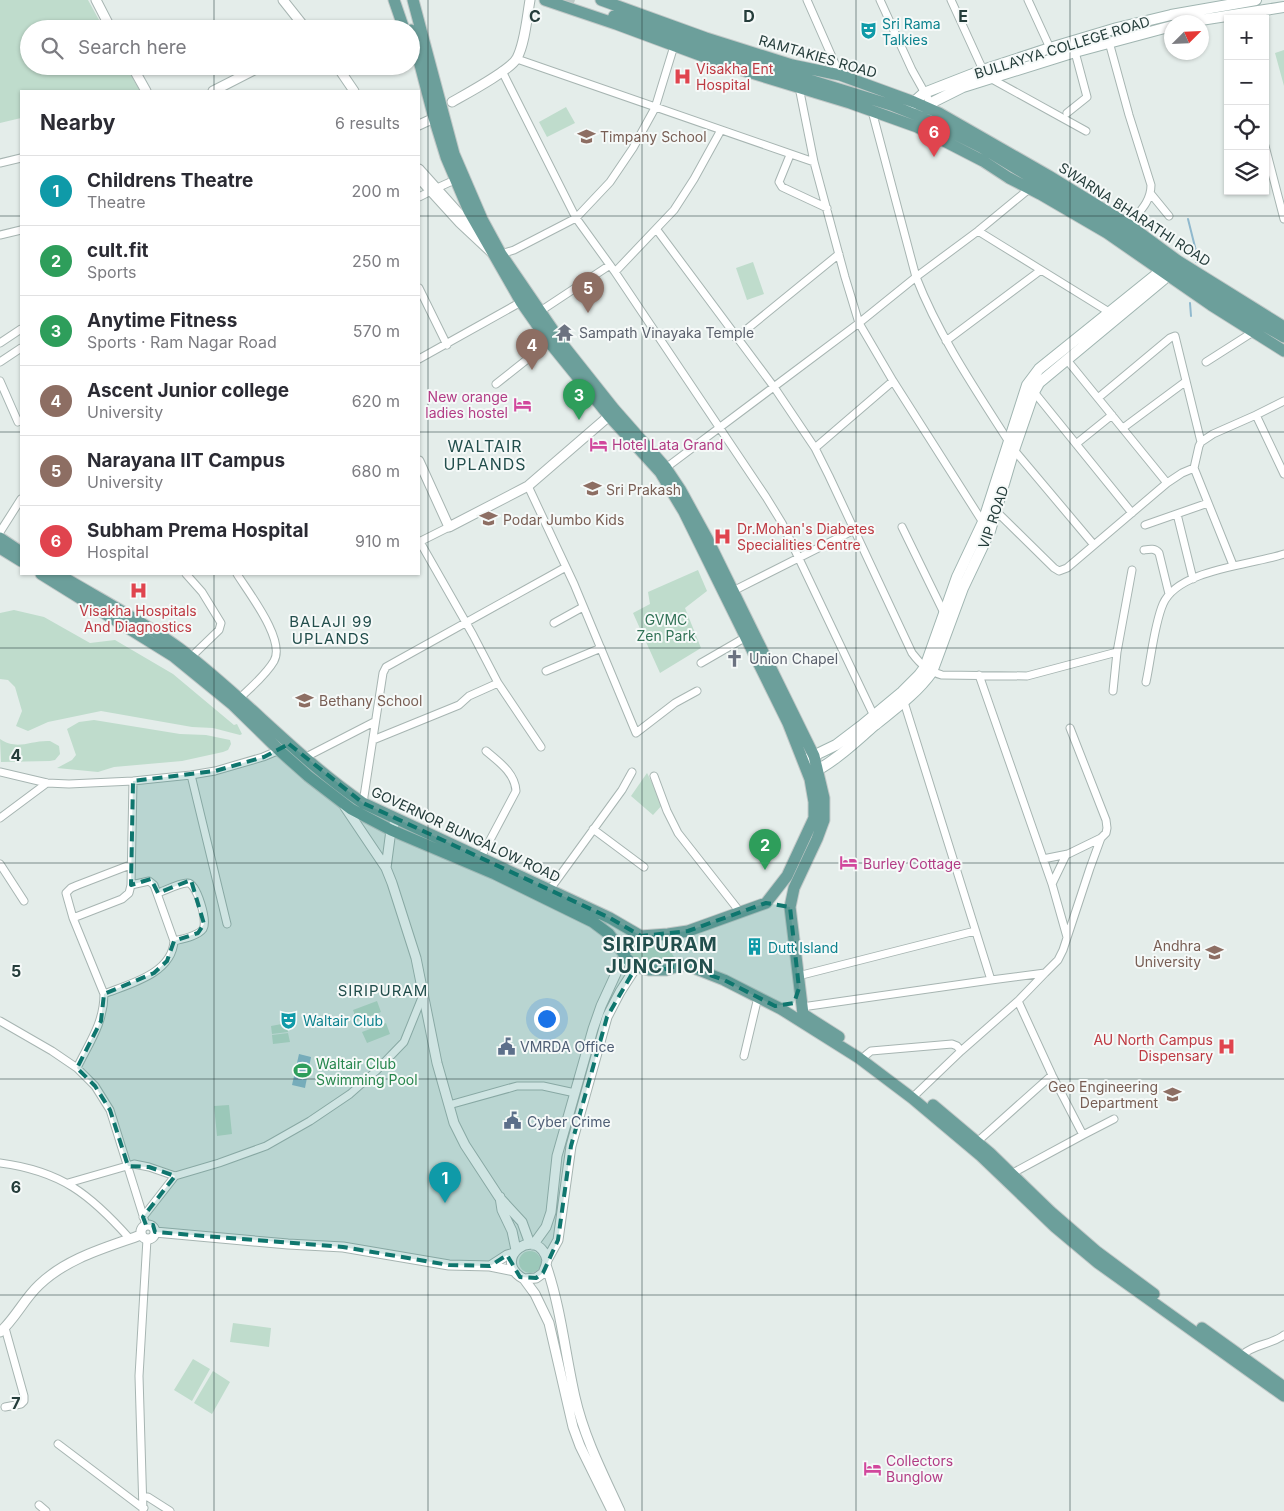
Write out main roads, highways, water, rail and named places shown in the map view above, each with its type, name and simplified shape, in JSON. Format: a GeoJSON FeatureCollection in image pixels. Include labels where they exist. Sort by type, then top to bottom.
{"type":"FeatureCollection","features":[{"type":"Feature","properties":{"kind":"main road"},"geometry":{"type":"LineString","coordinates":[[394,0],[401,20]]}},
{"type":"Feature","properties":{"kind":"main road"},"geometry":{"type":"LineString","coordinates":[[402,0],[408,20]]}},
{"type":"Feature","properties":{"kind":"main road"},"geometry":{"type":"LineString","coordinates":[[413,0],[418,20]]}},
{"type":"Feature","properties":{"kind":"main road"},"geometry":{"type":"LineString","coordinates":[[420,0],[448,104],[440,119]]}},
{"type":"Feature","properties":{"kind":"main road"},"geometry":{"type":"LineString","coordinates":[[545,0],[585,10],[764,66],[911,107]]}},
{"type":"Feature","properties":{"kind":"main road","name":"RAMTAKIES ROAD"},"geometry":{"type":"LineString","coordinates":[[601,0],[706,38],[792,65],[840,75],[911,107]]}},
{"type":"Feature","properties":{"kind":"main road","name":"BULLAYYA COLLEGE ROAD"},"geometry":{"type":"LineString","coordinates":[[926,109],[986,74],[1050,48],[1162,17],[1241,1],[1256,0]]}},
{"type":"Feature","properties":{"kind":"main road"},"geometry":{"type":"LineString","coordinates":[[574,3],[585,10],[732,67],[906,123],[950,144],[1169,266],[1239,311],[1284,337]]}},
{"type":"Feature","properties":{"kind":"main road"},"geometry":{"type":"LineString","coordinates":[[1243,15],[1284,7]]}},
{"type":"Feature","properties":{"kind":"main road"},"geometry":{"type":"LineString","coordinates":[[1209,20],[1224,18]]}},
{"type":"Feature","properties":{"kind":"main road"},"geometry":{"type":"LineString","coordinates":[[420,26],[441,102],[440,119],[454,154],[468,211],[480,233],[539,312],[692,509],[732,591],[808,758],[824,798],[824,820],[794,888],[790,907],[803,1014],[866,1055],[915,1096],[982,1156],[1055,1227],[1091,1258],[1284,1396]]}},
{"type":"Feature","properties":{"kind":"main road","name":"BULLAYYA COLLEGE ROAD"},"geometry":{"type":"LineString","coordinates":[[911,107],[924,93],[986,74],[1164,28]]}},
{"type":"Feature","properties":{"kind":"main road"},"geometry":{"type":"LineString","coordinates":[[420,51],[441,102]]}},
{"type":"Feature","properties":{"kind":"main road"},"geometry":{"type":"LineString","coordinates":[[417,75],[425,106],[440,119]]}},
{"type":"Feature","properties":{"kind":"main road","name":"SWARNA BHARATHI ROAD"},"geometry":{"type":"LineString","coordinates":[[911,107],[926,109],[944,116],[1049,176],[1130,225],[1169,266],[1284,327]]}},
{"type":"Feature","properties":{"kind":"main road"},"geometry":{"type":"LineString","coordinates":[[926,109],[981,147],[1146,248],[1253,332],[1284,351]]}},
{"type":"Feature","properties":{"kind":"main road"},"geometry":{"type":"LineString","coordinates":[[459,178],[521,302],[549,342],[609,416],[663,470],[788,723],[808,758]]}},
{"type":"Feature","properties":{"kind":"main road","name":"VIP ROAD"},"geometry":{"type":"LineString","coordinates":[[808,758],[836,745],[874,716],[928,670],[944,613],[957,577],[996,512],[1021,399],[1032,376],[1109,312],[1169,266]]}},
{"type":"Feature","properties":{"kind":"main road","name":"VIP ROAD"},"geometry":{"type":"LineString","coordinates":[[813,772],[828,764],[904,702],[923,684],[987,527],[1011,446],[1039,383],[1067,360],[1169,266]]}},
{"type":"Feature","properties":{"kind":"main road"},"geometry":{"type":"LineString","coordinates":[[0,538],[20,551]]}},
{"type":"Feature","properties":{"kind":"main road"},"geometry":{"type":"LineString","coordinates":[[0,548],[20,560]]}},
{"type":"Feature","properties":{"kind":"main road"},"geometry":{"type":"LineString","coordinates":[[44,575],[173,656],[284,747]]}},
{"type":"Feature","properties":{"kind":"main road"},"geometry":{"type":"LineString","coordinates":[[60,575],[153,630],[190,658],[239,699],[284,747],[342,803],[359,814],[391,830],[547,894],[601,927],[636,967],[657,970],[682,965],[724,980],[775,1006],[859,1058],[915,1096],[977,1142],[1051,1212],[1096,1251],[1284,1387]]}},
{"type":"Feature","properties":{"kind":"main road","name":"GOVERNOR BUNGALOW ROAD"},"geometry":{"type":"LineString","coordinates":[[284,747],[304,758],[363,803],[481,857],[547,894],[610,918],[641,936]]}},
{"type":"Feature","properties":{"kind":"main road"},"geometry":{"type":"LineString","coordinates":[[766,903],[787,876],[814,818],[813,772]]}},
{"type":"Feature","properties":{"kind":"main road"},"geometry":{"type":"LineString","coordinates":[[624,955],[628,943],[641,936],[688,931],[766,903],[790,907]]}},
{"type":"Feature","properties":{"kind":"main road"},"geometry":{"type":"LineString","coordinates":[[775,1006],[794,1002],[798,997],[799,982]]}},
{"type":"Feature","properties":{"kind":"water","name":"Waltair Club Swimming Pool"},"geometry":{"type":"Polygon","coordinates":[[[299,1054],[311,1057],[305,1088],[292,1085],[299,1054]]]}},
{"type":"Feature","properties":{"kind":"waterway"},"geometry":{"type":"LineString","coordinates":[[1188,219],[1197,255],[1196,262]]}},
{"type":"Feature","properties":{"kind":"waterway"},"geometry":{"type":"LineString","coordinates":[[1190,303],[1191,316]]}},
{"type":"Feature","properties":{"kind":"tunnel"},"geometry":{"type":"LineString","coordinates":[[565,0],[574,3]]}},
{"type":"Feature","properties":{"kind":"place","name":"Sri Rama Talkies"},"geometry":{"type":"Point","coordinates":[868,31]}},
{"type":"Feature","properties":{"kind":"place","name":"Visakha Ent Hospital"},"geometry":{"type":"Point","coordinates":[682,76]}},
{"type":"Feature","properties":{"kind":"place","name":"Timpany School"},"geometry":{"type":"Point","coordinates":[586,136]}},
{"type":"Feature","properties":{"kind":"place","name":"Subham Prema Hospital"},"geometry":{"type":"Point","coordinates":[934,157]}},
{"type":"Feature","properties":{"kind":"place","name":"Narayana IIT Campus"},"geometry":{"type":"Point","coordinates":[588,313]}},
{"type":"Feature","properties":{"kind":"place","name":"Sampath Vinayaka Temple"},"geometry":{"type":"Point","coordinates":[565,332]}},
{"type":"Feature","properties":{"kind":"place","name":"Ascent Junior college"},"geometry":{"type":"Point","coordinates":[532,370]}},
{"type":"Feature","properties":{"kind":"place","name":"New orange ladies hostel"},"geometry":{"type":"Point","coordinates":[522,404]}},
{"type":"Feature","properties":{"kind":"place","name":"Anytime Fitness"},"geometry":{"type":"Point","coordinates":[579,420]}},
{"type":"Feature","properties":{"kind":"place","name":"Hotel Lata Grand"},"geometry":{"type":"Point","coordinates":[598,444]}},
{"type":"Feature","properties":{"kind":"place","name":"Sri Prakash"},"geometry":{"type":"Point","coordinates":[592,489]}},
{"type":"Feature","properties":{"kind":"place","name":"Podar Jumbo Kids"},"geometry":{"type":"Point","coordinates":[489,519]}},
{"type":"Feature","properties":{"kind":"place","name":"Dr.Mohan's Diabetes Specialities Centre"},"geometry":{"type":"Point","coordinates":[723,536]}},
{"type":"Feature","properties":{"kind":"place","name":"Visakha Hospitals And Diagnostics"},"geometry":{"type":"Point","coordinates":[138,590]}},
{"type":"Feature","properties":{"kind":"place","name":"Union Chapel"},"geometry":{"type":"Point","coordinates":[735,658]}},
{"type":"Feature","properties":{"kind":"place","name":"Bethany School"},"geometry":{"type":"Point","coordinates":[305,700]}},
{"type":"Feature","properties":{"kind":"place","name":"Burley Cottage"},"geometry":{"type":"Point","coordinates":[849,863]}},
{"type":"Feature","properties":{"kind":"place","name":"cult.fit"},"geometry":{"type":"Point","coordinates":[765,870]}},
{"type":"Feature","properties":{"kind":"place","name":"Dutt Island"},"geometry":{"type":"Point","coordinates":[754,947]}},
{"type":"Feature","properties":{"kind":"place","name":"Andhra University"},"geometry":{"type":"Point","coordinates":[1215,953]}},
{"type":"Feature","properties":{"kind":"place","name":"Waltair Club"},"geometry":{"type":"Point","coordinates":[289,1020]}},
{"type":"Feature","properties":{"kind":"place","name":"VMRDA Office"},"geometry":{"type":"Point","coordinates":[506,1046]}},
{"type":"Feature","properties":{"kind":"place","name":"AU North Campus Dispensary"},"geometry":{"type":"Point","coordinates":[1227,1047]}},
{"type":"Feature","properties":{"kind":"place","name":"Waltair Club Swimming Pool"},"geometry":{"type":"Point","coordinates":[302,1071]}},
{"type":"Feature","properties":{"kind":"place","name":"Geo Engineering Department"},"geometry":{"type":"Point","coordinates":[1172,1094]}},
{"type":"Feature","properties":{"kind":"place","name":"Cyber Crime"},"geometry":{"type":"Point","coordinates":[513,1121]}},
{"type":"Feature","properties":{"kind":"place","name":"Childrens Theatre"},"geometry":{"type":"Point","coordinates":[445,1203]}},
{"type":"Feature","properties":{"kind":"place","name":"Collectors Bunglow"},"geometry":{"type":"Point","coordinates":[872,1468]}},
{"type":"Feature","properties":{"kind":"district","name":"WALTAIR UPLANDS"},"geometry":{"type":"Point","coordinates":[485,455]}},
{"type":"Feature","properties":{"kind":"district","name":"BALAJI 99 UPLANDS"},"geometry":{"type":"Point","coordinates":[331,630]}},
{"type":"Feature","properties":{"kind":"district","name":"SIRIPURAM JUNCTION"},"geometry":{"type":"Point","coordinates":[660,955]}},
{"type":"Feature","properties":{"kind":"district","name":"SIRIPURAM"},"geometry":{"type":"Point","coordinates":[383,990]}},
{"type":"Feature","properties":{"kind":"park label","name":"GVMC Zen Park"},"geometry":{"type":"Point","coordinates":[666,628]}}]}
